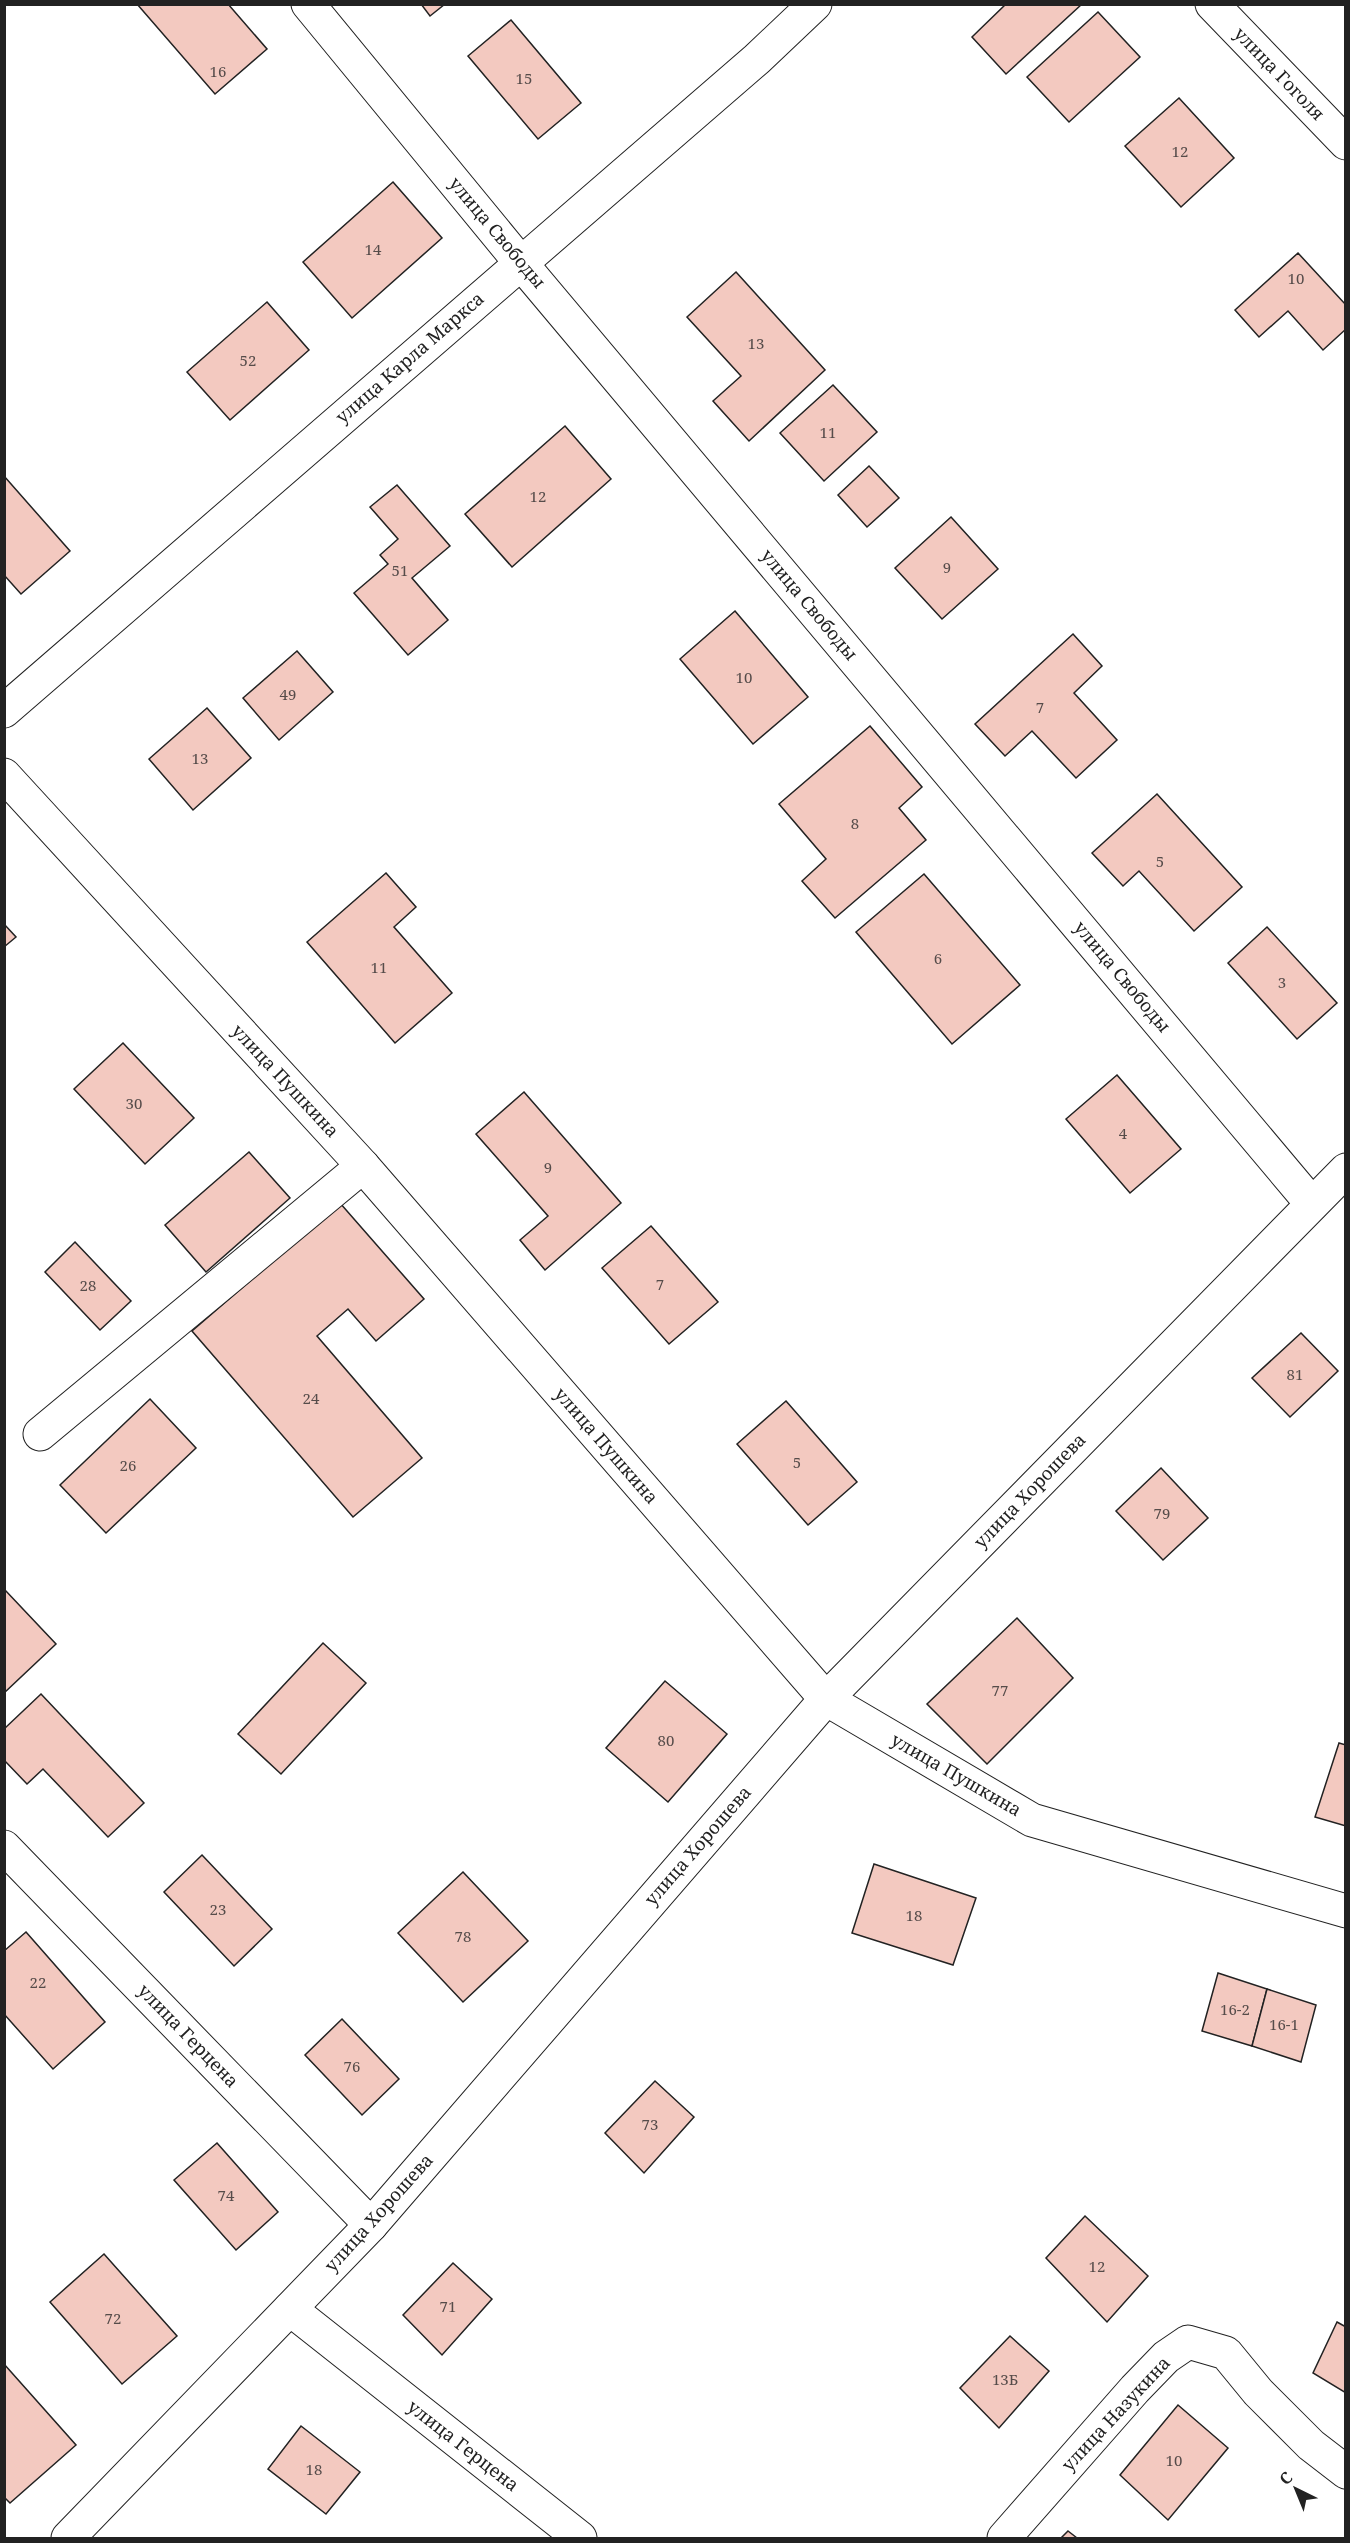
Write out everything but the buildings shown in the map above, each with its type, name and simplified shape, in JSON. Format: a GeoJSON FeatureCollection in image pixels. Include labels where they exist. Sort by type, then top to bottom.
{"type":"FeatureCollection","features":[{"type":"Feature","properties":{"kind":"street","name":"улица Свободы"},"geometry":{"type":"LineString","coordinates":[[309,4],[520,262],[1312,1204]]}},
{"type":"Feature","properties":{"kind":"street","name":"улица Карла Маркса"},"geometry":{"type":"LineString","coordinates":[[4,711],[757,59],[815,4]]}},
{"type":"Feature","properties":{"kind":"street","name":"улица Гоголя"},"geometry":{"type":"LineString","coordinates":[[1212,4],[1346,142]]}},
{"type":"Feature","properties":{"kind":"street","name":"улица Пушкина"},"geometry":{"type":"LineString","coordinates":[[4,775],[363,1166],[826,1699],[1032,1820],[1346,1911]]}},
{"type":"Feature","properties":{"kind":"street"},"geometry":{"type":"LineString","coordinates":[[40,1434],[363,1166]]}},
{"type":"Feature","properties":{"kind":"street","name":"улица Хорошева"},"geometry":{"type":"LineString","coordinates":[[68,2538],[371,2225],[826,1699],[1346,1170]]}},
{"type":"Feature","properties":{"kind":"street","name":"улица Герцена"},"geometry":{"type":"LineString","coordinates":[[4,1847],[371,2225]]}},
{"type":"Feature","properties":{"kind":"street","name":"улица Герцена"},"geometry":{"type":"LineString","coordinates":[[290,2308],[580,2538]]}},
{"type":"Feature","properties":{"kind":"street","name":"улица Назукина"},"geometry":{"type":"LineString","coordinates":[[1004,2538],[1135,2389],[1166,2357],[1188,2342],[1226,2353],[1258,2392],[1311,2445],[1346,2472]]}}]}
